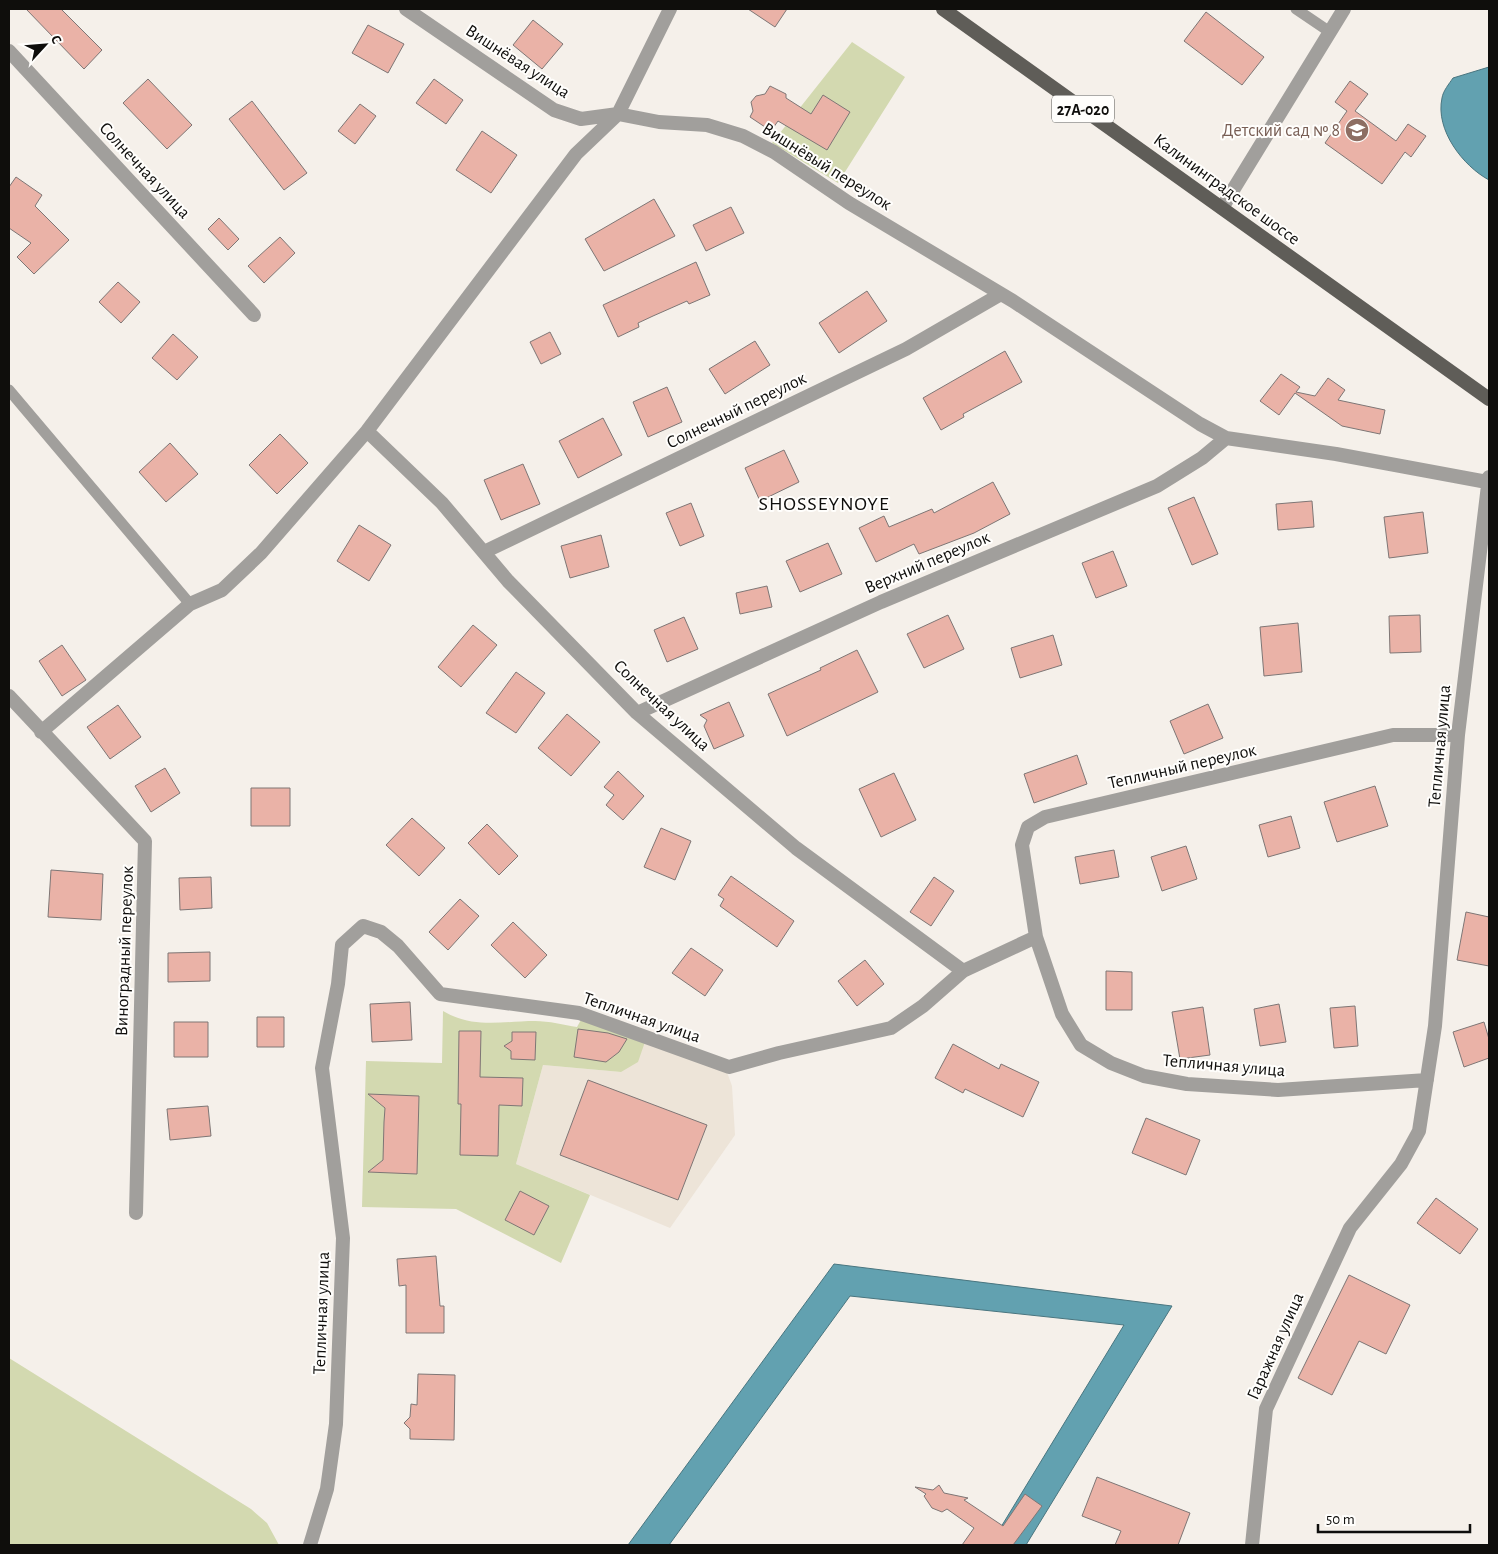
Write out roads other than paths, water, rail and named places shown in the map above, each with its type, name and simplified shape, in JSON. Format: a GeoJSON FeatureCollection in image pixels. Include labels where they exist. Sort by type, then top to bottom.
{"type":"FeatureCollection","features":[{"type":"Feature","properties":{"kind":"main road","name":"Калининградское шоссе"},"geometry":{"type":"LineString","coordinates":[[943,9],[1489,400]]}},
{"type":"Feature","properties":{"kind":"street","name":"Вишнёвая улица"},"geometry":{"type":"LineString","coordinates":[[406,9],[554,110],[581,119],[618,114]]}},
{"type":"Feature","properties":{"kind":"street"},"geometry":{"type":"LineString","coordinates":[[40,732],[190,604],[222,590],[261,553],[368,431],[576,154],[618,114],[670,9]]}},
{"type":"Feature","properties":{"kind":"street"},"geometry":{"type":"LineString","coordinates":[[1222,208],[1344,9]]}},
{"type":"Feature","properties":{"kind":"street","name":"Солнечная улица"},"geometry":{"type":"LineString","coordinates":[[9,51],[254,315]]}},
{"type":"Feature","properties":{"kind":"street","name":"Вишнёвый переулок"},"geometry":{"type":"LineString","coordinates":[[618,114],[659,122],[707,125],[743,136],[774,152],[849,203],[1001,294],[1200,424],[1226,438]]}},
{"type":"Feature","properties":{"kind":"street","name":"Солнечный переулок"},"geometry":{"type":"LineString","coordinates":[[484,552],[906,349],[1001,294]]}},
{"type":"Feature","properties":{"kind":"street","name":"Солнечная улица"},"geometry":{"type":"LineString","coordinates":[[368,431],[442,503],[508,581],[637,714],[796,848],[963,971]]}},
{"type":"Feature","properties":{"kind":"street"},"geometry":{"type":"LineString","coordinates":[[1226,438],[1488,479]]}},
{"type":"Feature","properties":{"kind":"street","name":"Верхний переулок"},"geometry":{"type":"LineString","coordinates":[[637,714],[881,602],[1158,486],[1202,458],[1226,438]]}},
{"type":"Feature","properties":{"kind":"street","name":"Тепличная улица"},"geometry":{"type":"LineString","coordinates":[[1350,1228],[1401,1164],[1418,1131],[1435,1026],[1458,735],[1488,479]]}},
{"type":"Feature","properties":{"kind":"street","name":"Виноградный переулок"},"geometry":{"type":"LineString","coordinates":[[9,696],[40,732],[146,841],[136,1213]]}},
{"type":"Feature","properties":{"kind":"street","name":"Тепличный переулок"},"geometry":{"type":"LineString","coordinates":[[1036,937],[1022,845],[1028,827],[1046,817],[1393,735],[1458,735]]}},
{"type":"Feature","properties":{"kind":"street","name":"Тепличная улица"},"geometry":{"type":"LineString","coordinates":[[310,1545],[327,1489],[336,1424],[343,1238],[322,1068],[338,984],[342,945],[363,926],[381,932],[398,946],[440,994],[579,1013],[729,1067],[779,1053],[891,1028],[923,1006],[963,971],[1036,937],[1062,1014],[1081,1045],[1111,1063],[1144,1076],[1188,1084],[1278,1090],[1427,1080]]}},
{"type":"Feature","properties":{"kind":"street","name":"Гаражная улица"},"geometry":{"type":"LineString","coordinates":[[1252,1545],[1266,1409],[1350,1228]]}},
{"type":"Feature","properties":{"kind":"lane"},"geometry":{"type":"LineString","coordinates":[[1296,9],[1330,32]]}},
{"type":"Feature","properties":{"kind":"lane"},"geometry":{"type":"LineString","coordinates":[[9,390],[190,604]]}},
{"type":"Feature","properties":{"kind":"water"},"geometry":{"type":"Polygon","coordinates":[[[1489,67],[1489,180],[1470,166],[1453,146],[1443,122],[1441,110],[1443,95],[1453,78],[1489,67]]]}},
{"type":"Feature","properties":{"kind":"water"},"geometry":{"type":"Polygon","coordinates":[[[834,1264],[1172,1306],[1026,1545],[990,1545],[1124,1325],[850,1296],[669,1545],[628,1545],[834,1264]]]}},
{"type":"Feature","properties":{"kind":"place","name":"Детский сад № 8"},"geometry":{"type":"Point","coordinates":[1357,130]}},
{"type":"Feature","properties":{"kind":"district","name":"SHOSSEYNOYE"},"geometry":{"type":"Point","coordinates":[824,503]}}]}
